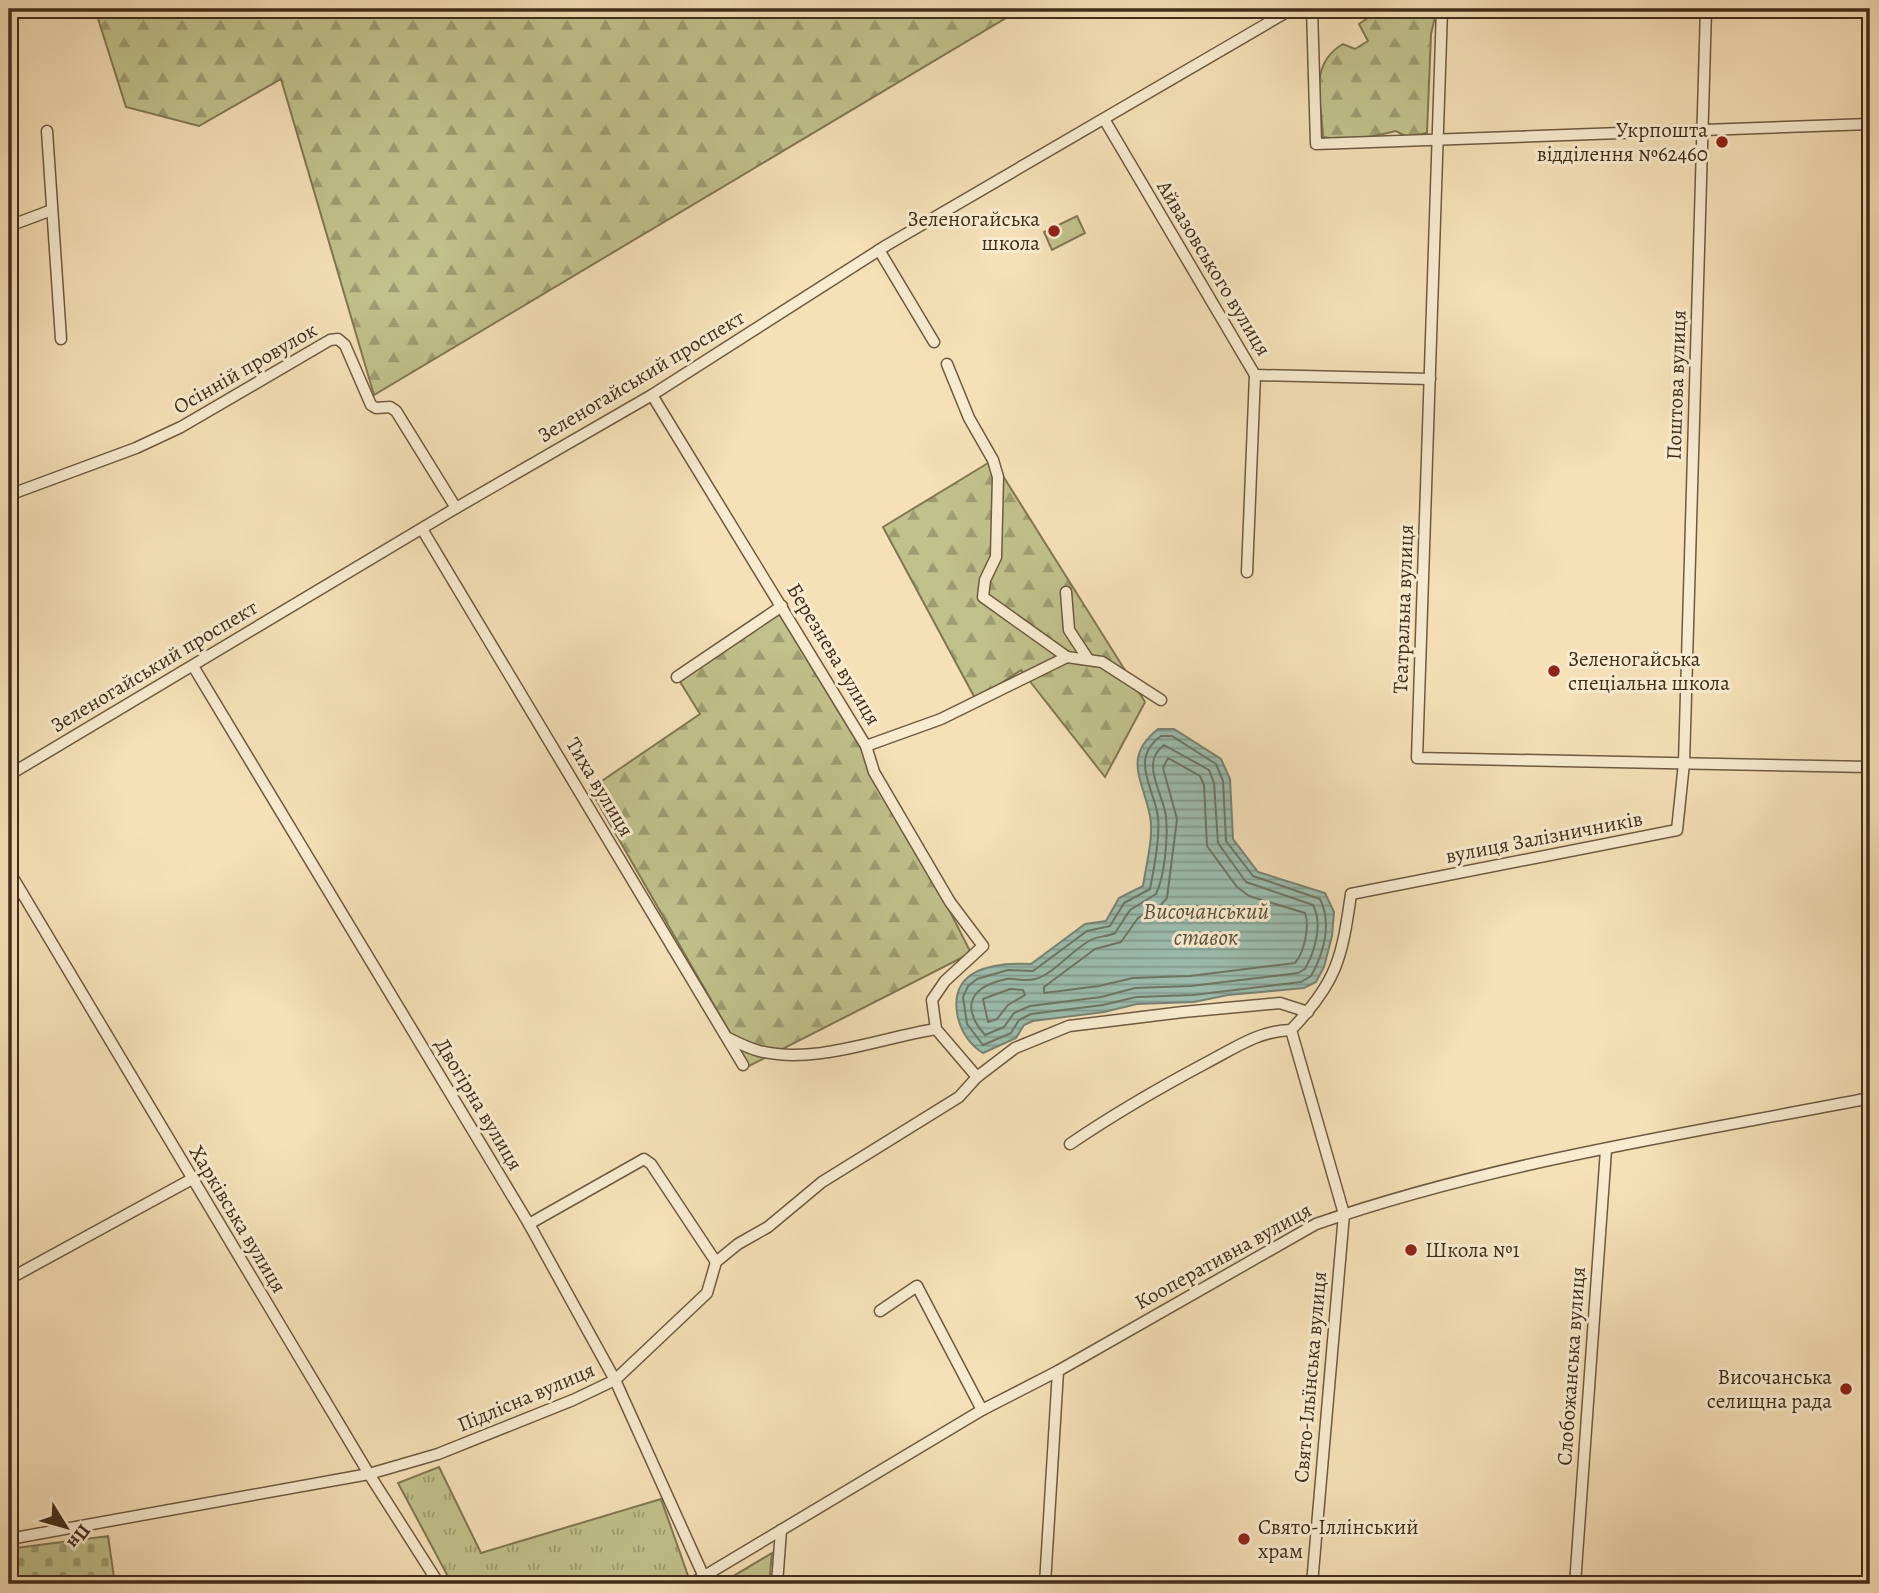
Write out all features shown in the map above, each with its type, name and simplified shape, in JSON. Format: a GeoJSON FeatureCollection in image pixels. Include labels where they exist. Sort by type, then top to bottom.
{"type":"FeatureCollection","features":[{"type":"Feature","properties":{"kind":"street","name":"Зеленогайський проспект"},"geometry":{"type":"LineString","coordinates":[[9,775],[456,508],[652,395],[879,250],[1292,9]]}},
{"type":"Feature","properties":{"kind":"street"},"geometry":{"type":"LineString","coordinates":[[1312,9],[1315,144],[1870,124]]}},
{"type":"Feature","properties":{"kind":"street","name":"Театральна вулиця"},"geometry":{"type":"LineString","coordinates":[[1442,9],[1417,758],[1870,767]]}},
{"type":"Feature","properties":{"kind":"street","name":"Поштова вулиця"},"geometry":{"type":"LineString","coordinates":[[1684,763],[1706,9]]}},
{"type":"Feature","properties":{"kind":"street","name":"Айвазовського вулиця"},"geometry":{"type":"LineString","coordinates":[[1104,119],[1255,376],[1247,572]]}},
{"type":"Feature","properties":{"kind":"street"},"geometry":{"type":"LineString","coordinates":[[47,131],[61,339]]}},
{"type":"Feature","properties":{"kind":"street"},"geometry":{"type":"LineString","coordinates":[[9,226],[52,210]]}},
{"type":"Feature","properties":{"kind":"street"},"geometry":{"type":"LineString","coordinates":[[879,250],[934,342]]}},
{"type":"Feature","properties":{"kind":"street","name":"Осінній провулок"},"geometry":{"type":"LineString","coordinates":[[9,495],[136,448],[181,427],[330,340],[338,339],[345,345],[371,405],[376,408],[390,407],[396,411],[456,508]]}},
{"type":"Feature","properties":{"kind":"street"},"geometry":{"type":"LineString","coordinates":[[947,364],[969,418],[993,460],[998,477],[996,557],[985,580],[983,597],[1067,657],[1102,662],[1161,700]]}},
{"type":"Feature","properties":{"kind":"street"},"geometry":{"type":"LineString","coordinates":[[1255,376],[1430,379]]}},
{"type":"Feature","properties":{"kind":"street","name":"Березнева вулиця"},"geometry":{"type":"LineString","coordinates":[[652,395],[866,746],[941,719],[1067,657]]}},
{"type":"Feature","properties":{"kind":"street","name":"Тиха вулиця"},"geometry":{"type":"LineString","coordinates":[[422,529],[743,1065]]}},
{"type":"Feature","properties":{"kind":"street"},"geometry":{"type":"LineString","coordinates":[[1066,592],[1069,630],[1088,659]]}},
{"type":"Feature","properties":{"kind":"street"},"geometry":{"type":"LineString","coordinates":[[677,677],[782,606]]}},
{"type":"Feature","properties":{"kind":"street","name":"Двогірна вулиця"},"geometry":{"type":"LineString","coordinates":[[193,666],[529,1224],[615,1380],[704,1577]]}},
{"type":"Feature","properties":{"kind":"street"},"geometry":{"type":"LineString","coordinates":[[866,746],[881,783],[950,902],[983,946],[945,981],[932,1000],[936,1029],[977,1077]]}},
{"type":"Feature","properties":{"kind":"street","name":"вулиця Залізничників"},"geometry":{"type":"LineString","coordinates":[[1308,1012],[1330,983],[1343,952],[1351,894],[1677,830],[1684,763]]}},
{"type":"Feature","properties":{"kind":"street","name":"Харківська вулиця"},"geometry":{"type":"LineString","coordinates":[[9,871],[369,1474],[439,1584]]}},
{"type":"Feature","properties":{"kind":"street"},"geometry":{"type":"LineString","coordinates":[[529,1224],[644,1159],[651,1164],[716,1262],[738,1244],[768,1227],[822,1182],[958,1097],[977,1077],[1015,1048],[1069,1026],[1255,1003],[1280,1003],[1308,1012],[1291,1030],[1270,1031],[1247,1039],[1129,1104],[1070,1144]]}},
{"type":"Feature","properties":{"kind":"street"},"geometry":{"type":"LineString","coordinates":[[728,1038],[758,1051],[786,1054],[851,1047],[936,1029]]}},
{"type":"Feature","properties":{"kind":"street"},"geometry":{"type":"LineString","coordinates":[[1291,1030],[1344,1214]]}},
{"type":"Feature","properties":{"kind":"street","name":"Кооперативна вулиця"},"geometry":{"type":"LineString","coordinates":[[691,1584],[982,1410],[1058,1371],[1316,1224],[1461,1180],[1870,1098]]}},
{"type":"Feature","properties":{"kind":"street","name":"Слобожанська вулиця"},"geometry":{"type":"LineString","coordinates":[[1575,1584],[1606,1150]]}},
{"type":"Feature","properties":{"kind":"street"},"geometry":{"type":"LineString","coordinates":[[9,1279],[192,1179]]}},
{"type":"Feature","properties":{"kind":"street","name":"Свято-Ільїнська вулиця"},"geometry":{"type":"LineString","coordinates":[[1312,1584],[1344,1214]]}},
{"type":"Feature","properties":{"kind":"street","name":"Підлісна вулиця"},"geometry":{"type":"LineString","coordinates":[[9,1539],[369,1474],[438,1454],[615,1380],[707,1293],[716,1262]]}},
{"type":"Feature","properties":{"kind":"street"},"geometry":{"type":"LineString","coordinates":[[880,1311],[917,1286],[982,1410]]}},
{"type":"Feature","properties":{"kind":"street"},"geometry":{"type":"LineString","coordinates":[[1045,1584],[1058,1371]]}},
{"type":"Feature","properties":{"kind":"street"},"geometry":{"type":"LineString","coordinates":[[777,1584],[782,1531]]}},
{"type":"Feature","properties":{"kind":"green space"},"geometry":{"type":"Polygon","coordinates":[[[95,9],[1021,9],[374,395],[281,79],[199,126],[126,107],[95,9]]]}},
{"type":"Feature","properties":{"kind":"green space"},"geometry":{"type":"Polygon","coordinates":[[[1381,9],[1437,9],[1431,34],[1427,133],[1407,137],[1396,131],[1350,139],[1323,137],[1319,86],[1325,63],[1343,44],[1355,49],[1368,41],[1359,24],[1381,9]]]}},
{"type":"Feature","properties":{"kind":"green space"},"geometry":{"type":"Polygon","coordinates":[[[1077,216],[1085,233],[1052,250],[1044,232],[1077,216]]]}},
{"type":"Feature","properties":{"kind":"green space"},"geometry":{"type":"Polygon","coordinates":[[[993,460],[1145,702],[1105,777],[1021,670],[976,700],[883,527],[993,460]]]}},
{"type":"Feature","properties":{"kind":"green space"},"geometry":{"type":"Polygon","coordinates":[[[782,606],[866,746],[971,953],[749,1066],[590,789],[700,714],[677,677],[782,606]]]}},
{"type":"Feature","properties":{"kind":"green space"},"geometry":{"type":"Polygon","coordinates":[[[439,1467],[481,1553],[661,1499],[691,1584],[452,1584],[398,1483],[439,1467]]]}},
{"type":"Feature","properties":{"kind":"green space"},"geometry":{"type":"Polygon","coordinates":[[[108,1536],[115,1584],[9,1584],[9,1549],[108,1536]]]}},
{"type":"Feature","properties":{"kind":"green space"},"geometry":{"type":"Polygon","coordinates":[[[772,1553],[769,1584],[720,1584],[772,1553]]]}},
{"type":"Feature","properties":{"kind":"water","name":"Височанський ставок"},"geometry":{"type":"Polygon","coordinates":[[[1158,729],[1174,729],[1221,759],[1230,779],[1233,839],[1258,872],[1325,893],[1334,912],[1332,936],[1324,967],[1316,982],[1304,988],[1228,995],[1194,1002],[1137,1004],[1104,1012],[1033,1021],[1024,1025],[1016,1038],[983,1053],[967,1038],[958,1018],[956,1002],[959,989],[966,979],[988,967],[1031,964],[1085,924],[1106,921],[1119,898],[1143,886],[1151,824],[1138,760],[1147,740],[1158,729]]]}},
{"type":"Feature","properties":{"kind":"place","name":"Укрпошта відділення №62460"},"geometry":{"type":"Point","coordinates":[1722,142]}},
{"type":"Feature","properties":{"kind":"place","name":"Зеленогайська школа"},"geometry":{"type":"Point","coordinates":[1054,231]}},
{"type":"Feature","properties":{"kind":"place","name":"Зеленогайська спеціальна школа"},"geometry":{"type":"Point","coordinates":[1554,671]}},
{"type":"Feature","properties":{"kind":"place","name":"Школа №1"},"geometry":{"type":"Point","coordinates":[1411,1250]}},
{"type":"Feature","properties":{"kind":"place","name":"Височанська селищна рада"},"geometry":{"type":"Point","coordinates":[1846,1389]}},
{"type":"Feature","properties":{"kind":"place","name":"Свято-Іллінський храм"},"geometry":{"type":"Point","coordinates":[1244,1539]}}]}
